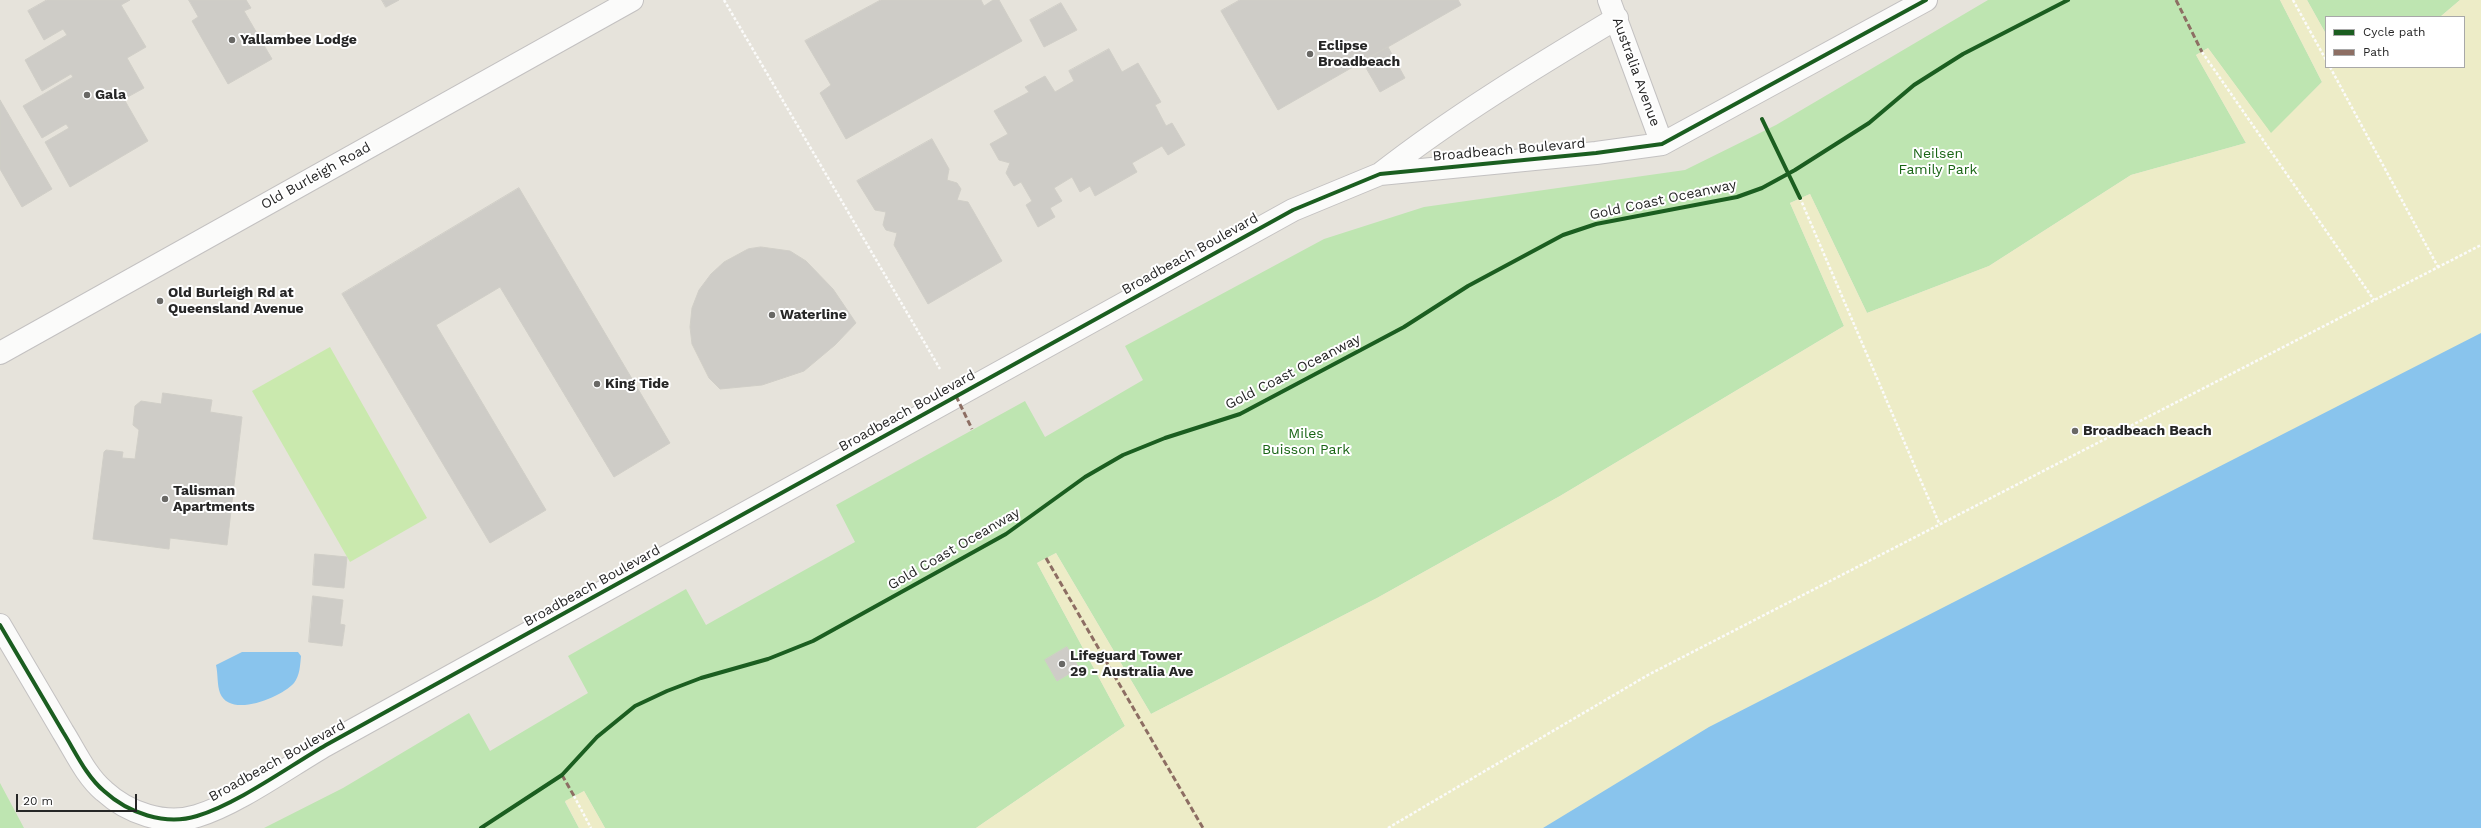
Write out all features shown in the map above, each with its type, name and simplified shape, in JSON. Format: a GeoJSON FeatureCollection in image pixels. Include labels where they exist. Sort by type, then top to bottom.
{"type":"FeatureCollection","features":[{"type":"Feature","properties":{"kind":"street","name":"Old Burleigh Road"},"geometry":{"type":"LineString","coordinates":[[0,353],[632,0]]}},
{"type":"Feature","properties":{"kind":"street","name":"Broadbeach Boulevard"},"geometry":{"type":"LineString","coordinates":[[0,625],[85,768],[104,791],[129,808],[151,817],[175,820],[195,817],[217,809],[326,746],[1293,210],[1380,174],[1596,153],[1662,144],[1926,0]]}},
{"type":"Feature","properties":{"kind":"street","name":"Australia Avenue"},"geometry":{"type":"LineString","coordinates":[[1613,9],[1662,144]]}},
{"type":"Feature","properties":{"kind":"street"},"geometry":{"type":"LineString","coordinates":[[1380,174],[1428,139],[1550,59],[1613,9]]}},
{"type":"Feature","properties":{"kind":"path"},"geometry":{"type":"LineString","coordinates":[[724,0],[956,396]]}},
{"type":"Feature","properties":{"kind":"path"},"geometry":{"type":"LineString","coordinates":[[2293,0],[2325,58]]}},
{"type":"Feature","properties":{"kind":"path"},"geometry":{"type":"LineString","coordinates":[[2202,52],[2374,300]]}},
{"type":"Feature","properties":{"kind":"path"},"geometry":{"type":"LineString","coordinates":[[2331,68],[2438,267]]}},
{"type":"Feature","properties":{"kind":"path"},"geometry":{"type":"LineString","coordinates":[[1800,198],[1939,523]]}},
{"type":"Feature","properties":{"kind":"path"},"geometry":{"type":"LineString","coordinates":[[1388,828],[1648,675],[1939,523],[2481,245]]}},
{"type":"Feature","properties":{"kind":"path"},"geometry":{"type":"LineString","coordinates":[[574,796],[591,828]]}},
{"type":"Feature","properties":{"kind":"green space","name":"Miles Buisson Park"},"geometry":{"type":"Polygon","coordinates":[[[1988,0],[2280,0],[2322,82],[2271,134],[2208,48],[2196,55],[2246,143],[2131,175],[1989,266],[1867,313],[1810,194],[1790,203],[1844,326],[1560,496],[1377,598],[1151,714],[1056,553],[1037,563],[1125,726],[976,828],[605,828],[584,791],[565,802],[579,828],[264,828],[343,788],[469,713],[490,751],[588,693],[568,656],[686,589],[706,625],[855,542],[836,505],[1025,401],[1045,437],[1143,380],[1125,346],[1324,239],[1424,207],[1685,170],[1776,125],[1988,0]]]}},
{"type":"Feature","properties":{"kind":"green space"},"geometry":{"type":"Polygon","coordinates":[[[2307,0],[2460,0],[2441,16],[2325,16],[2325,32],[2307,0]]]}},
{"type":"Feature","properties":{"kind":"green space"},"geometry":{"type":"Polygon","coordinates":[[[330,347],[427,518],[350,562],[252,391],[330,347]]]}},
{"type":"Feature","properties":{"kind":"green space"},"geometry":{"type":"Polygon","coordinates":[[[0,783],[24,828],[0,828],[0,783]]]}},
{"type":"Feature","properties":{"kind":"sand","name":"Broadbeach Beach"},"geometry":{"type":"Polygon","coordinates":[[[2280,0],[2307,0],[2325,32],[2325,68],[2465,68],[2465,16],[2441,16],[2460,0],[2481,0],[2481,742],[2341,828],[976,828],[1125,726],[1037,563],[1056,553],[1151,714],[1377,598],[1560,496],[1844,326],[1790,203],[1810,194],[1867,313],[1989,266],[2131,175],[2246,143],[2196,55],[2208,48],[2271,133],[2322,82],[2280,0]]]}},
{"type":"Feature","properties":{"kind":"sand"},"geometry":{"type":"Polygon","coordinates":[[[584,791],[605,828],[579,828],[565,801],[584,791]]]}},
{"type":"Feature","properties":{"kind":"water"},"geometry":{"type":"Polygon","coordinates":[[[2481,333],[2481,828],[1543,828],[1709,727],[2481,333]]]}},
{"type":"Feature","properties":{"kind":"water"},"geometry":{"type":"Polygon","coordinates":[[[242,652],[298,652],[301,656],[296,680],[288,689],[256,703],[245,705],[234,704],[226,701],[219,690],[216,665],[242,652]]]}},
{"type":"Feature","properties":{"kind":"building","name":"Gala"},"geometry":{"type":"Polygon","coordinates":[[[47,0],[130,0],[121,5],[146,47],[127,58],[144,88],[124,99],[148,141],[70,187],[45,142],[69,128],[66,124],[42,138],[23,106],[73,77],[71,74],[42,91],[25,60],[67,35],[63,29],[44,40],[28,11],[47,0]]]}},
{"type":"Feature","properties":{"kind":"building","name":"Yallambee Lodge"},"geometry":{"type":"Polygon","coordinates":[[[189,0],[246,0],[251,8],[244,11],[272,59],[228,84],[192,21],[198,17],[189,0]]]}},
{"type":"Feature","properties":{"kind":"building"},"geometry":{"type":"Polygon","coordinates":[[[382,0],[399,0],[386,7],[382,0]]]}},
{"type":"Feature","properties":{"kind":"building"},"geometry":{"type":"Polygon","coordinates":[[[881,0],[981,0],[984,6],[993,0],[999,0],[1022,41],[846,139],[820,93],[831,85],[805,41],[881,0]]]}},
{"type":"Feature","properties":{"kind":"building","name":"Eclipse Broadbeach"},"geometry":{"type":"Polygon","coordinates":[[[1240,0],[1458,0],[1461,5],[1278,110],[1221,11],[1240,0]]]}},
{"type":"Feature","properties":{"kind":"building"},"geometry":{"type":"Polygon","coordinates":[[[1061,3],[1077,30],[1044,47],[1030,20],[1061,3]]]}},
{"type":"Feature","properties":{"kind":"building"},"geometry":{"type":"Polygon","coordinates":[[[1388,47],[1405,78],[1380,92],[1362,61],[1388,47]]]}},
{"type":"Feature","properties":{"kind":"building"},"geometry":{"type":"Polygon","coordinates":[[[1109,49],[1122,72],[1138,63],[1161,102],[1155,105],[1166,126],[1172,123],[1185,145],[1168,155],[1162,146],[1132,163],[1137,172],[1095,196],[1090,186],[1080,192],[1072,177],[1054,188],[1062,201],[1050,208],[1055,217],[1038,227],[1026,205],[1032,201],[1021,182],[1014,186],[1006,173],[1010,163],[999,160],[990,144],[1008,134],[994,111],[1029,92],[1025,87],[1045,76],[1055,92],[1074,81],[1069,71],[1109,49]]]}},
{"type":"Feature","properties":{"kind":"building"},"geometry":{"type":"Polygon","coordinates":[[[0,100],[52,189],[22,207],[0,169],[0,100]]]}},
{"type":"Feature","properties":{"kind":"building"},"geometry":{"type":"Polygon","coordinates":[[[932,139],[949,169],[947,180],[957,183],[961,189],[957,200],[968,202],[1002,261],[928,304],[894,245],[897,233],[886,230],[883,225],[886,212],[875,210],[857,181],[932,139]]]}},
{"type":"Feature","properties":{"kind":"building","name":"King Tide"},"geometry":{"type":"Polygon","coordinates":[[[519,188],[670,443],[614,477],[500,287],[436,325],[546,510],[490,543],[342,294],[519,188]]]}},
{"type":"Feature","properties":{"kind":"building","name":"Waterline"},"geometry":{"type":"Polygon","coordinates":[[[761,247],[790,251],[806,261],[833,289],[856,323],[835,345],[804,371],[762,385],[720,389],[709,378],[692,344],[690,327],[692,308],[699,290],[711,274],[724,262],[748,249],[761,247]]]}},
{"type":"Feature","properties":{"kind":"building","name":"Talisman Apartments"},"geometry":{"type":"Polygon","coordinates":[[[163,393],[212,400],[210,412],[242,417],[227,545],[170,538],[169,549],[93,539],[104,452],[106,450],[123,452],[122,458],[135,459],[139,430],[133,425],[135,406],[141,401],[161,404],[163,393]]]}},
{"type":"Feature","properties":{"kind":"building"},"geometry":{"type":"Polygon","coordinates":[[[315,554],[347,557],[344,588],[313,585],[315,554]]]}},
{"type":"Feature","properties":{"kind":"building"},"geometry":{"type":"Polygon","coordinates":[[[313,596],[343,600],[340,624],[345,625],[342,646],[309,642],[313,596]]]}},
{"type":"Feature","properties":{"kind":"building","name":"Lifeguard Tower 29 - Australia Ave"},"geometry":{"type":"Polygon","coordinates":[[[1067,647],[1079,668],[1057,681],[1045,660],[1067,647]]]}},
{"type":"Feature","properties":{"kind":"marked path"},"geometry":{"type":"LineString","coordinates":[[2176,0],[2202,52]]}},
{"type":"Feature","properties":{"kind":"marked path"},"geometry":{"type":"LineString","coordinates":[[956,396],[972,429]]}},
{"type":"Feature","properties":{"kind":"marked path"},"geometry":{"type":"LineString","coordinates":[[1046,558],[1203,828]]}},
{"type":"Feature","properties":{"kind":"marked path"},"geometry":{"type":"LineString","coordinates":[[562,775],[574,796]]}},
{"type":"Feature","properties":{"kind":"cycle path"},"geometry":{"type":"LineString","coordinates":[[0,625],[81,763],[104,791],[124,806],[148,816],[172,819],[185,819],[197,816],[229,803],[326,745],[1293,210],[1380,174],[1596,153],[1662,144],[1926,0]]}},
{"type":"Feature","properties":{"kind":"cycle path","name":"Gold Coast Oceanway"},"geometry":{"type":"LineString","coordinates":[[481,828],[562,775],[597,737],[635,706],[667,691],[701,678],[768,659],[813,641],[1006,534],[1085,477],[1123,455],[1165,438],[1240,414],[1404,327],[1468,286],[1563,235],[1596,224],[1737,197],[1762,188],[1795,170],[1869,123],[1914,85],[1963,54],[2068,0]]}},
{"type":"Feature","properties":{"kind":"cycle path"},"geometry":{"type":"LineString","coordinates":[[1762,119],[1800,198]]}},
{"type":"Feature","properties":{"kind":"place","name":"Yallambee Lodge"},"geometry":{"type":"Point","coordinates":[232,40]}},
{"type":"Feature","properties":{"kind":"place","name":"Eclipse Broadbeach"},"geometry":{"type":"Point","coordinates":[1310,54]}},
{"type":"Feature","properties":{"kind":"place","name":"Gala"},"geometry":{"type":"Point","coordinates":[87,95]}},
{"type":"Feature","properties":{"kind":"place","name":"Old Burleigh Rd at Queensland Avenue"},"geometry":{"type":"Point","coordinates":[160,301]}},
{"type":"Feature","properties":{"kind":"place","name":"Waterline"},"geometry":{"type":"Point","coordinates":[772,315]}},
{"type":"Feature","properties":{"kind":"place","name":"King Tide"},"geometry":{"type":"Point","coordinates":[597,384]}},
{"type":"Feature","properties":{"kind":"place","name":"Broadbeach Beach"},"geometry":{"type":"Point","coordinates":[2075,431]}},
{"type":"Feature","properties":{"kind":"place","name":"Talisman Apartments"},"geometry":{"type":"Point","coordinates":[165,499]}},
{"type":"Feature","properties":{"kind":"place","name":"Lifeguard Tower 29 - Australia Ave"},"geometry":{"type":"Point","coordinates":[1062,664]}},
{"type":"Feature","properties":{"kind":"park label","name":"Neilsen Family Park"},"geometry":{"type":"Point","coordinates":[1938,162]}}]}
